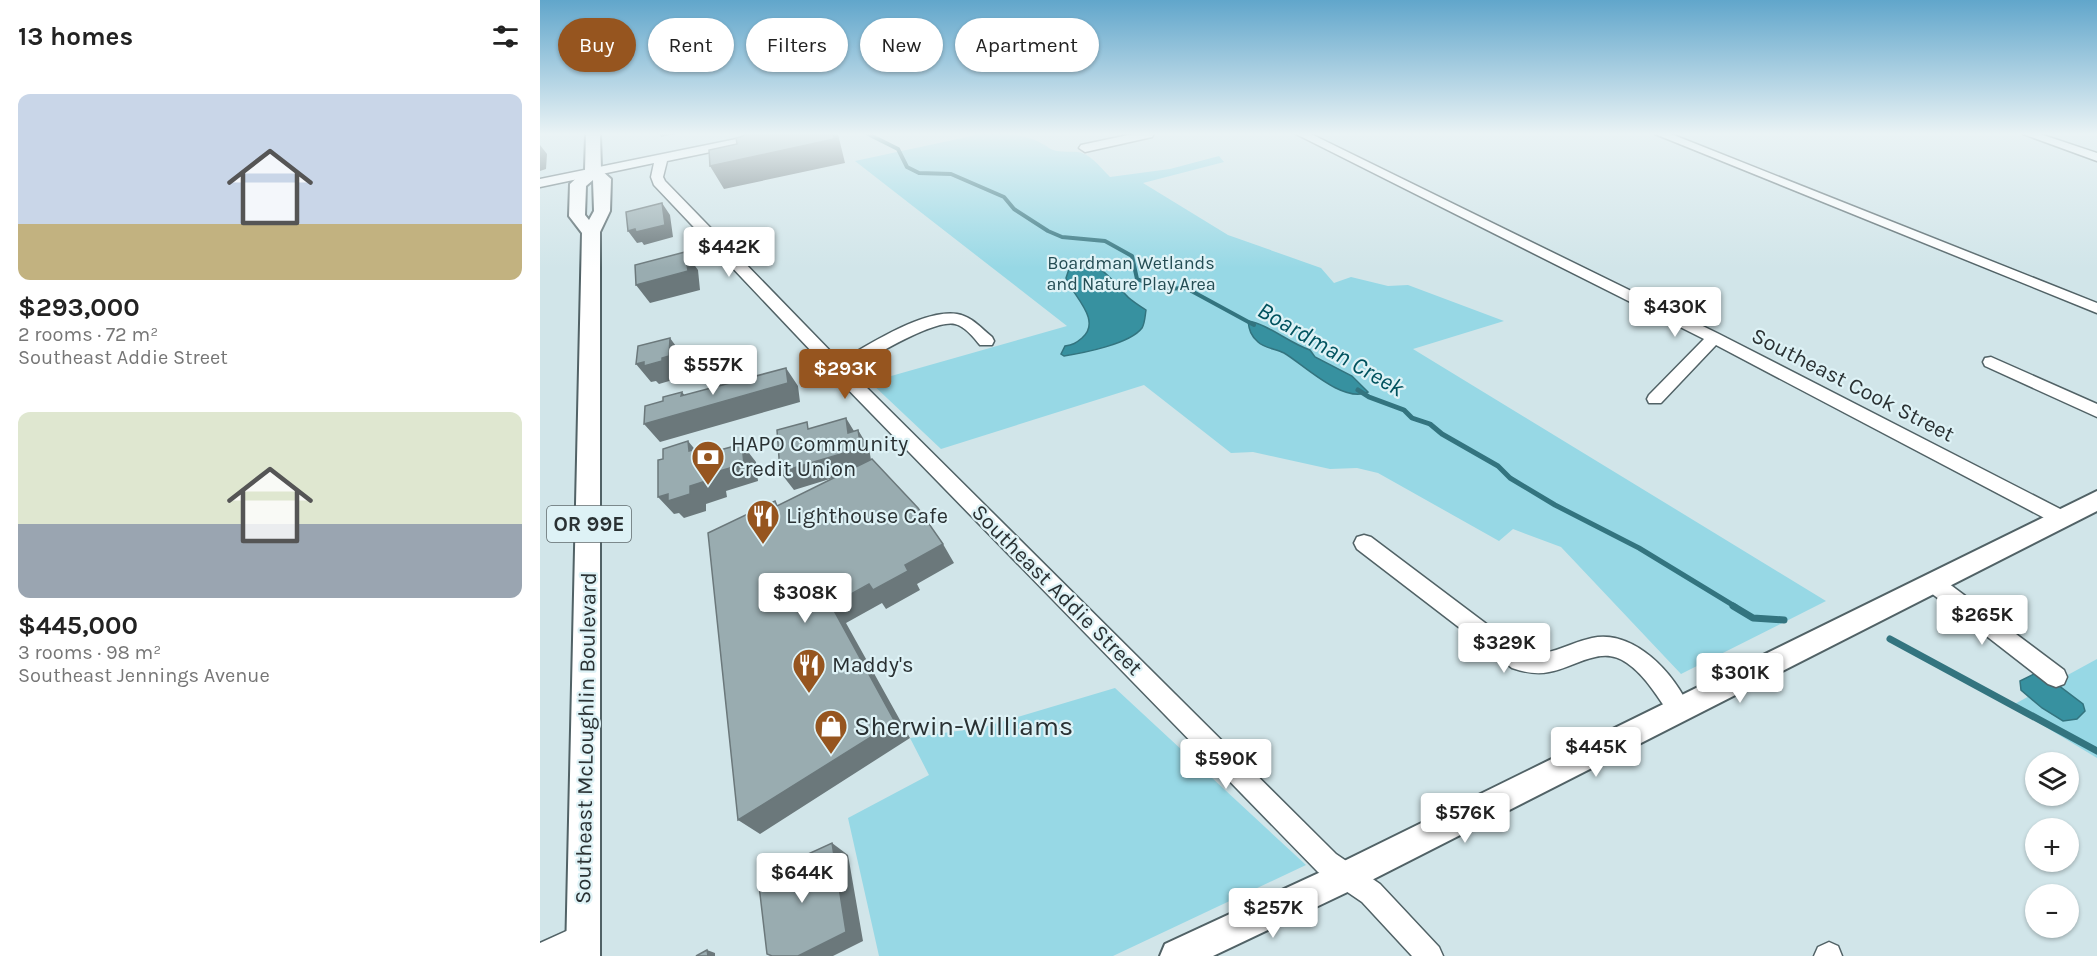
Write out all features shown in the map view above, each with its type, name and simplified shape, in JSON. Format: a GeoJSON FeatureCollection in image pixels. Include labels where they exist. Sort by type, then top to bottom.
{"type":"FeatureCollection","features":[{"type":"Feature","properties":{"kind":"main road","name":"Southeast McLoughlin Boulevard"},"geometry":{"type":"LineString","coordinates":[[585,179],[578,184],[577,216],[591,232]]}},
{"type":"Feature","properties":{"kind":"main road","name":"Southeast McLoughlin Boulevard"},"geometry":{"type":"LineString","coordinates":[[584,946],[591,232],[602,210],[602,179]]}},
{"type":"Feature","properties":{"kind":"main road"},"geometry":{"type":"LineString","coordinates":[[1177,956],[1347,876],[2097,500]]}},
{"type":"Feature","properties":{"kind":"street"},"geometry":{"type":"LineString","coordinates":[[540,183],[561,179]]}},
{"type":"Feature","properties":{"kind":"street","name":"Southeast Addie Street"},"geometry":{"type":"LineString","coordinates":[[658,179],[838,369],[1327,863],[1371,893],[1430,956]]}},
{"type":"Feature","properties":{"kind":"street","name":"Southeast Cook Street"},"geometry":{"type":"LineString","coordinates":[[1392,179],[1714,338],[2061,518]]}},
{"type":"Feature","properties":{"kind":"street"},"geometry":{"type":"LineString","coordinates":[[1773,179],[2097,308]]}},
{"type":"Feature","properties":{"kind":"street"},"geometry":{"type":"LineString","coordinates":[[838,369],[925,324],[943,319],[958,320],[964,323],[986,341]]}},
{"type":"Feature","properties":{"kind":"street"},"geometry":{"type":"LineString","coordinates":[[1655,399],[1714,338]]}},
{"type":"Feature","properties":{"kind":"street"},"geometry":{"type":"LineString","coordinates":[[1991,362],[2097,411]]}},
{"type":"Feature","properties":{"kind":"street"},"geometry":{"type":"LineString","coordinates":[[1364,543],[1520,661],[1543,665],[1600,645],[1627,649],[1645,664],[1679,710]]}},
{"type":"Feature","properties":{"kind":"street"},"geometry":{"type":"LineString","coordinates":[[1933,584],[2056,677]]}},
{"type":"Feature","properties":{"kind":"street"},"geometry":{"type":"LineString","coordinates":[[542,956],[584,946]]}},
{"type":"Feature","properties":{"kind":"green space","name":"Boardman Wetlands and Nature Play Area"},"geometry":{"type":"Polygon","coordinates":[[[878,179],[1160,179],[1143,183],[1228,235],[1321,268],[1334,283],[1351,277],[1388,286],[1408,285],[1504,321],[1413,349],[1826,601],[1681,674],[1561,547],[1513,529],[1499,541],[1378,473],[1357,468],[1330,469],[1253,452],[1231,453],[1144,385],[941,449],[870,382],[1067,326],[878,179]]]}},
{"type":"Feature","properties":{"kind":"green space"},"geometry":{"type":"Polygon","coordinates":[[[2097,659],[2097,758],[2011,706],[2097,659]]]}},
{"type":"Feature","properties":{"kind":"green space"},"geometry":{"type":"Polygon","coordinates":[[[1115,688],[1306,865],[1113,956],[879,956],[848,818],[929,775],[910,738],[984,727],[1115,688]]]}},
{"type":"Feature","properties":{"kind":"shaded area"},"geometry":{"type":"Polygon","coordinates":[[[1076,261],[1098,268],[1130,299],[1146,310],[1142,328],[1136,334],[1106,347],[1064,356],[1061,354],[1065,346],[1082,338],[1088,331],[1088,316],[1066,278],[1071,263],[1076,261]]]}},
{"type":"Feature","properties":{"kind":"shaded area"},"geometry":{"type":"Polygon","coordinates":[[[1248,321],[1263,326],[1310,350],[1315,357],[1352,376],[1368,392],[1347,393],[1335,388],[1284,353],[1261,344],[1252,335],[1248,321]]]}},
{"type":"Feature","properties":{"kind":"shaded area"},"geometry":{"type":"Polygon","coordinates":[[[2038,672],[2083,704],[2085,711],[2077,719],[2063,721],[2042,708],[2021,690],[2020,681],[2038,672]]]}},
{"type":"Feature","properties":{"kind":"building"},"geometry":{"type":"Polygon","coordinates":[[[662,203],[665,225],[636,232],[635,229],[628,231],[626,212],[662,203]]]}},
{"type":"Feature","properties":{"kind":"building"},"geometry":{"type":"Polygon","coordinates":[[[685,252],[688,271],[636,285],[635,265],[685,252]]]}},
{"type":"Feature","properties":{"kind":"building"},"geometry":{"type":"Polygon","coordinates":[[[670,338],[669,356],[662,358],[662,361],[644,366],[644,362],[636,364],[638,346],[670,338]]]}},
{"type":"Feature","properties":{"kind":"building"},"geometry":{"type":"Polygon","coordinates":[[[786,368],[788,383],[644,424],[645,406],[663,401],[663,397],[682,392],[681,396],[786,368]]]}},
{"type":"Feature","properties":{"kind":"building"},"geometry":{"type":"Polygon","coordinates":[[[846,418],[848,433],[858,430],[861,448],[780,472],[777,430],[807,422],[808,429],[846,418]]]}},
{"type":"Feature","properties":{"kind":"building"},"geometry":{"type":"Polygon","coordinates":[[[688,441],[689,451],[709,445],[709,453],[742,444],[744,464],[712,473],[712,479],[690,486],[690,494],[668,501],[668,494],[658,497],[658,460],[663,459],[663,449],[688,441]]]}},
{"type":"Feature","properties":{"kind":"building"},"geometry":{"type":"Polygon","coordinates":[[[872,459],[918,508],[943,544],[905,565],[908,571],[873,590],[869,584],[831,605],[895,722],[738,820],[708,533],[775,501],[777,506],[872,459]]]}},
{"type":"Feature","properties":{"kind":"building"},"geometry":{"type":"Polygon","coordinates":[[[832,843],[846,932],[798,956],[767,954],[758,877],[832,843]]]}},
{"type":"Feature","properties":{"kind":"building"},"geometry":{"type":"Polygon","coordinates":[[[707,950],[708,956],[696,956],[707,950]]]}},
{"type":"Feature","properties":{"kind":"waterway","name":"Boardman Creek"},"geometry":{"type":"LineString","coordinates":[[962,179],[1004,197],[1014,209],[1048,231],[1062,237],[1105,241],[1132,256],[1137,279],[1162,289],[1186,288],[1254,325]]}},
{"type":"Feature","properties":{"kind":"waterway","name":"Boardman Creek"},"geometry":{"type":"LineString","coordinates":[[1358,390],[1369,397],[1404,410],[1412,418],[1430,424],[1442,434],[1498,466],[1510,478],[1555,505],[1639,548],[1736,607]]}},
{"type":"Feature","properties":{"kind":"waterway","name":"Boardman Creek"},"geometry":{"type":"LineString","coordinates":[[1733,606],[1753,618],[1784,620]]}},
{"type":"Feature","properties":{"kind":"waterway"},"geometry":{"type":"LineString","coordinates":[[1890,639],[2097,751]]}},
{"type":"Feature","properties":{"kind":"place","name":"HAPO Community Credit Union"},"geometry":{"type":"Point","coordinates":[708,486]}},
{"type":"Feature","properties":{"kind":"place","name":"Lighthouse Cafe"},"geometry":{"type":"Point","coordinates":[763,545]}},
{"type":"Feature","properties":{"kind":"place","name":"Maddy's"},"geometry":{"type":"Point","coordinates":[809,694]}},
{"type":"Feature","properties":{"kind":"place","name":"Sherwin-Williams"},"geometry":{"type":"Point","coordinates":[831,755]}}]}
